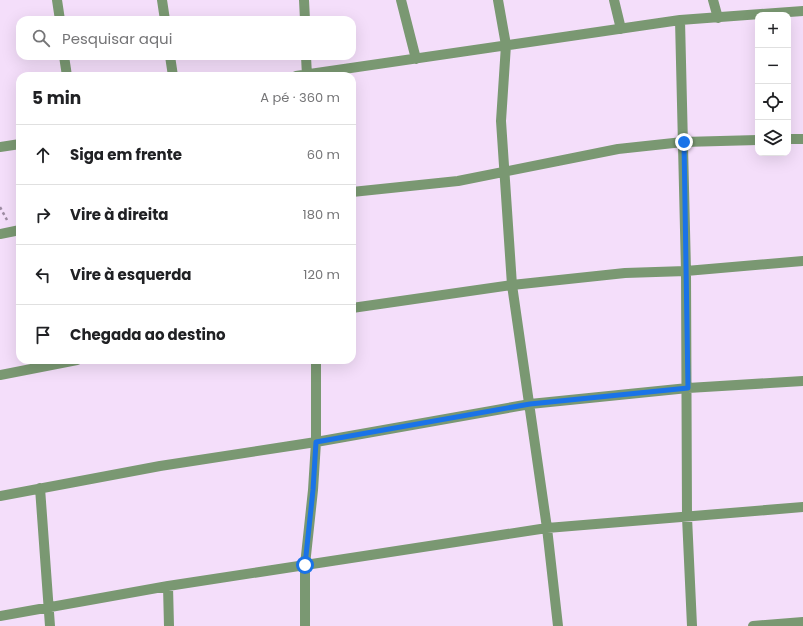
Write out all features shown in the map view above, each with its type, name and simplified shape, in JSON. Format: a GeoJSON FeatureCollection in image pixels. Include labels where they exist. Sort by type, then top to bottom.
{"type":"FeatureCollection","features":[{"type":"Feature","properties":{"kind":"street"},"geometry":{"type":"LineString","coordinates":[[56,0],[59,16]]}},
{"type":"Feature","properties":{"kind":"street"},"geometry":{"type":"LineString","coordinates":[[162,0],[164,16]]}},
{"type":"Feature","properties":{"kind":"street"},"geometry":{"type":"LineString","coordinates":[[304,0],[305,16]]}},
{"type":"Feature","properties":{"kind":"street"},"geometry":{"type":"LineString","coordinates":[[401,0],[416,59]]}},
{"type":"Feature","properties":{"kind":"street"},"geometry":{"type":"LineString","coordinates":[[498,0],[506,45],[501,121],[512,284],[547,528],[558,626]]}},
{"type":"Feature","properties":{"kind":"street"},"geometry":{"type":"LineString","coordinates":[[614,0],[621,29]]}},
{"type":"Feature","properties":{"kind":"street"},"geometry":{"type":"LineString","coordinates":[[713,0],[718,18]]}},
{"type":"Feature","properties":{"kind":"street"},"geometry":{"type":"LineString","coordinates":[[327,72],[680,20],[803,11]]}},
{"type":"Feature","properties":{"kind":"street"},"geometry":{"type":"LineString","coordinates":[[680,20],[684,142],[688,388],[687,517],[692,626]]}},
{"type":"Feature","properties":{"kind":"street"},"geometry":{"type":"LineString","coordinates":[[65,60],[66,72]]}},
{"type":"Feature","properties":{"kind":"street"},"geometry":{"type":"LineString","coordinates":[[171,60],[172,72]]}},
{"type":"Feature","properties":{"kind":"street"},"geometry":{"type":"LineString","coordinates":[[306,60],[307,72]]}},
{"type":"Feature","properties":{"kind":"street"},"geometry":{"type":"LineString","coordinates":[[791,139],[803,139]]}},
{"type":"Feature","properties":{"kind":"street"},"geometry":{"type":"LineString","coordinates":[[356,192],[422,186],[505,172],[618,149],[684,142],[755,140]]}},
{"type":"Feature","properties":{"kind":"street"},"geometry":{"type":"LineString","coordinates":[[0,147],[16,145]]}},
{"type":"Feature","properties":{"kind":"street"},"geometry":{"type":"LineString","coordinates":[[0,234],[16,231]]}},
{"type":"Feature","properties":{"kind":"street"},"geometry":{"type":"LineString","coordinates":[[356,307],[512,284],[624,273],[686,271],[803,261]]}},
{"type":"Feature","properties":{"kind":"street"},"geometry":{"type":"LineString","coordinates":[[0,375],[56,364]]}},
{"type":"Feature","properties":{"kind":"street"},"geometry":{"type":"LineString","coordinates":[[305,626],[305,565],[313,490],[316,442],[316,364]]}},
{"type":"Feature","properties":{"kind":"street"},"geometry":{"type":"LineString","coordinates":[[0,496],[160,466],[316,442],[530,404],[688,388],[803,381]]}},
{"type":"Feature","properties":{"kind":"street"},"geometry":{"type":"LineString","coordinates":[[40,488],[50,607],[50,626]]}},
{"type":"Feature","properties":{"kind":"street"},"geometry":{"type":"LineString","coordinates":[[0,616],[168,586],[547,528],[803,507]]}},
{"type":"Feature","properties":{"kind":"street"},"geometry":{"type":"LineString","coordinates":[[168,586],[169,626]]}},
{"type":"Feature","properties":{"kind":"street"},"geometry":{"type":"LineString","coordinates":[[753,626],[803,622]]}},
{"type":"Feature","properties":{"kind":"route"},"geometry":{"type":"LineString","coordinates":[[305,565],[313,490],[316,442],[455,416],[530,404],[688,388],[684,142]]}}]}
